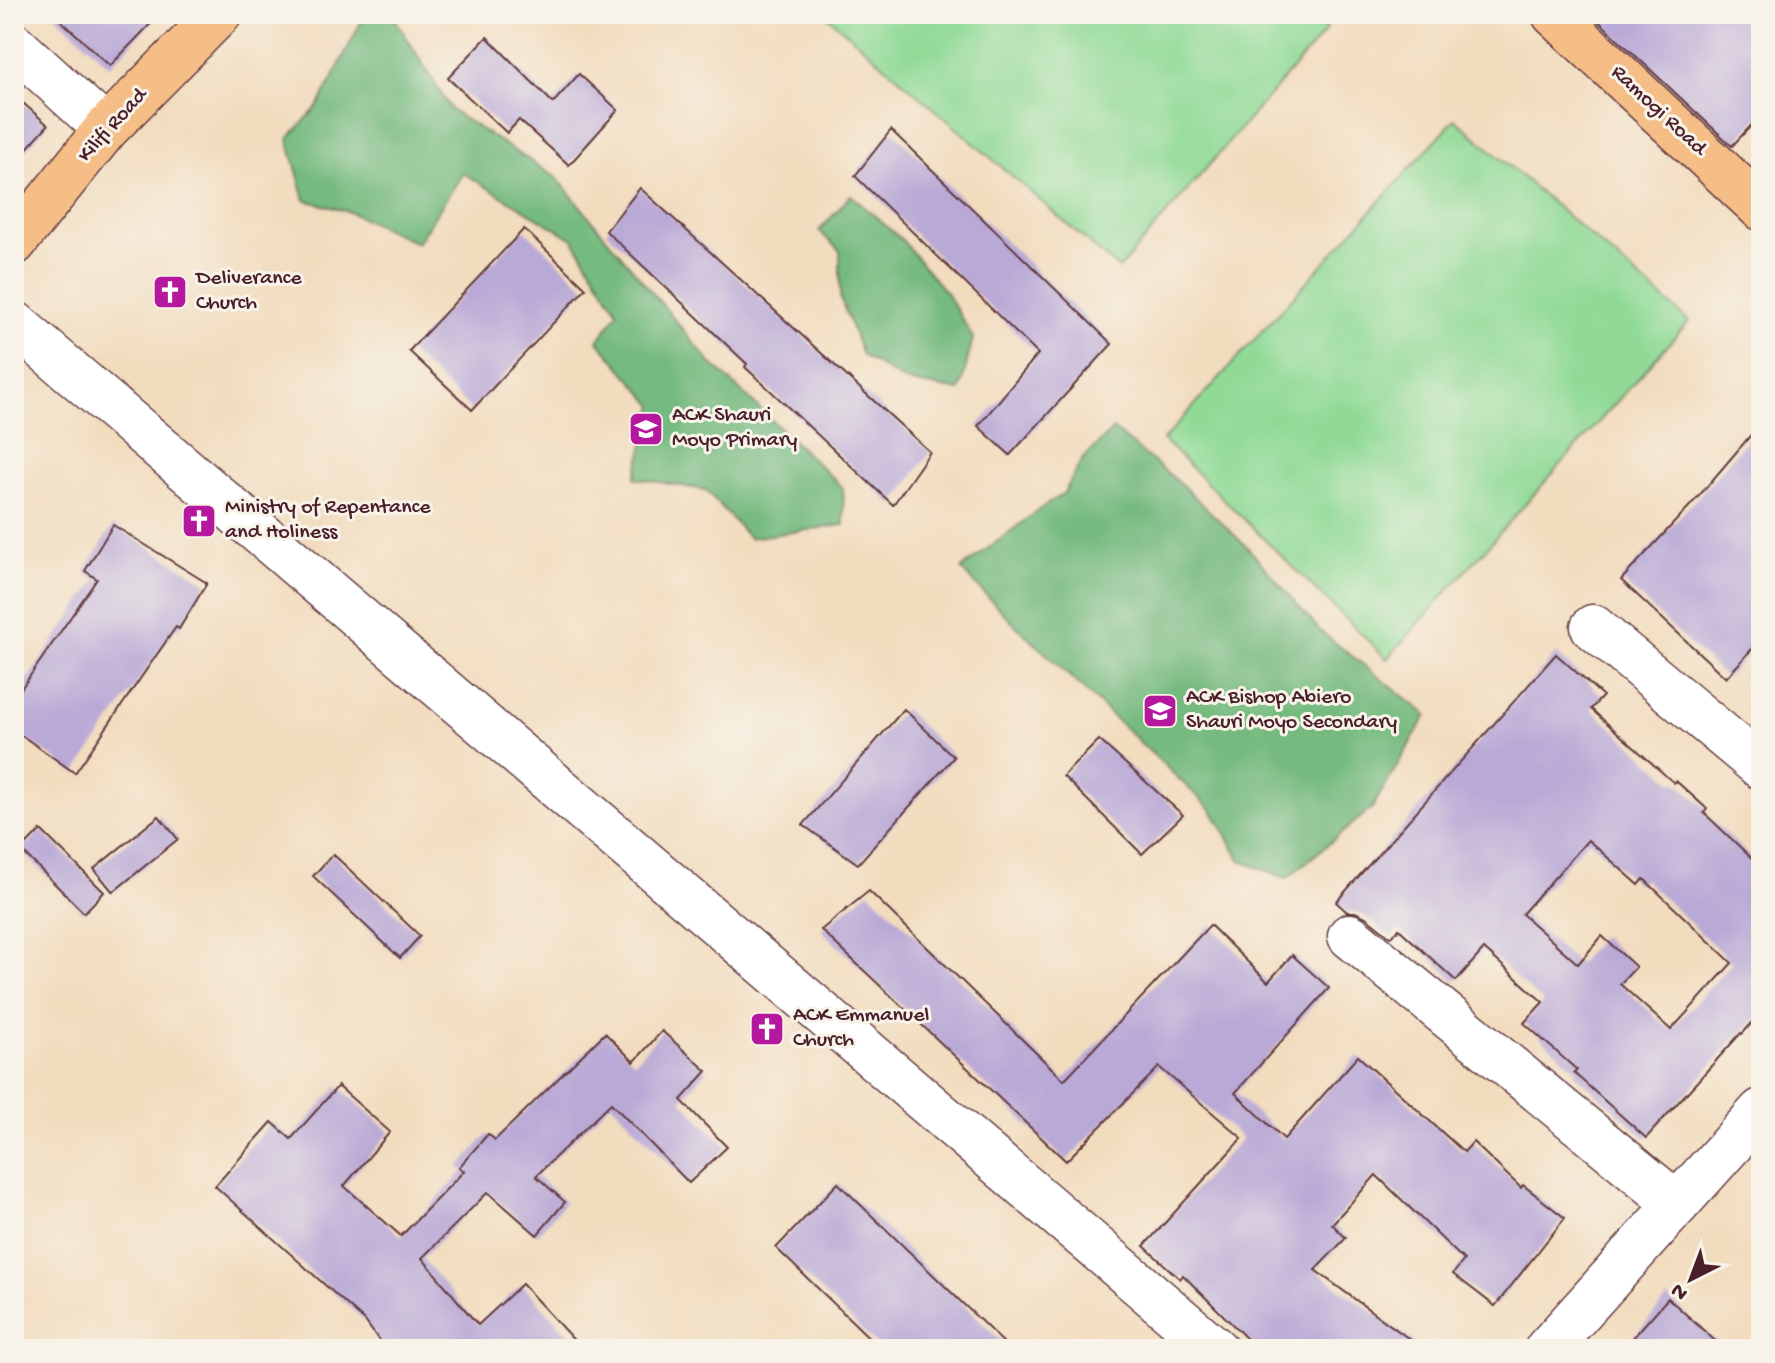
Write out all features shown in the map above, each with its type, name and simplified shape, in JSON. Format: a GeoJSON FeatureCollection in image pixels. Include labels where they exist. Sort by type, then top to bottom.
{"type":"FeatureCollection","features":[{"type":"Feature","properties":{"kind":"main road","name":"Kilifi Road"},"geometry":{"type":"LineString","coordinates":[[14,243],[106,129],[219,14]]}},
{"type":"Feature","properties":{"kind":"main road","name":"Ramogi Road"},"geometry":{"type":"LineString","coordinates":[[1554,14],[1755,189]]}},
{"type":"Feature","properties":{"kind":"street"},"geometry":{"type":"LineString","coordinates":[[14,45],[106,129]]}},
{"type":"Feature","properties":{"kind":"street"},"geometry":{"type":"LineString","coordinates":[[14,323],[1215,1349]]}},
{"type":"Feature","properties":{"kind":"street"},"geometry":{"type":"LineString","coordinates":[[1593,627],[1761,767]]}},
{"type":"Feature","properties":{"kind":"street"},"geometry":{"type":"LineString","coordinates":[[1350,936],[1677,1204]]}},
{"type":"Feature","properties":{"kind":"street"},"geometry":{"type":"LineString","coordinates":[[1547,1349],[1761,1111]]}},
{"type":"Feature","properties":{"kind":"green space"},"geometry":{"type":"Polygon","coordinates":[[[392,14],[452,111],[557,178],[708,360],[843,488],[844,525],[749,538],[706,490],[635,478],[654,406],[598,341],[618,312],[573,239],[463,173],[417,243],[349,212],[305,200],[288,139],[319,105],[363,18],[392,14]]]}},
{"type":"Feature","properties":{"kind":"green space"},"geometry":{"type":"Polygon","coordinates":[[[825,14],[1309,14],[1327,29],[1119,269],[825,14]]]}},
{"type":"Feature","properties":{"kind":"green space"},"geometry":{"type":"Polygon","coordinates":[[[1455,119],[1689,321],[1387,659],[1163,440],[1455,119]]]}},
{"type":"Feature","properties":{"kind":"green space"},"geometry":{"type":"Polygon","coordinates":[[[851,195],[902,240],[947,294],[973,338],[960,391],[905,381],[862,355],[840,297],[840,251],[819,231],[851,195]]]}},
{"type":"Feature","properties":{"kind":"green space"},"geometry":{"type":"Polygon","coordinates":[[[1113,429],[1181,484],[1249,549],[1319,630],[1427,715],[1372,808],[1287,878],[1241,861],[1212,810],[1011,621],[961,569],[1064,493],[1082,460],[1113,429]]]}},
{"type":"Feature","properties":{"kind":"building"},"geometry":{"type":"Polygon","coordinates":[[[54,14],[160,14],[110,66],[54,14]]]}},
{"type":"Feature","properties":{"kind":"building"},"geometry":{"type":"Polygon","coordinates":[[[1591,14],[1761,14],[1761,115],[1732,146],[1591,14]]]}},
{"type":"Feature","properties":{"kind":"building"},"geometry":{"type":"Polygon","coordinates":[[[487,37],[553,103],[579,74],[618,110],[569,165],[519,120],[507,133],[448,78],[487,37]]]}},
{"type":"Feature","properties":{"kind":"building"},"geometry":{"type":"Polygon","coordinates":[[[14,95],[48,125],[14,163],[14,95]]]}},
{"type":"Feature","properties":{"kind":"building"},"geometry":{"type":"Polygon","coordinates":[[[891,130],[1112,344],[1010,455],[978,426],[1038,354],[855,176],[891,130]]]}},
{"type":"Feature","properties":{"kind":"building"},"geometry":{"type":"Polygon","coordinates":[[[640,188],[930,452],[893,505],[606,231],[640,188]]]}},
{"type":"Feature","properties":{"kind":"building"},"geometry":{"type":"Polygon","coordinates":[[[524,229],[586,288],[472,410],[409,351],[524,229]]]}},
{"type":"Feature","properties":{"kind":"building"},"geometry":{"type":"Polygon","coordinates":[[[1761,423],[1761,639],[1726,678],[1621,580],[1761,423]]]}},
{"type":"Feature","properties":{"kind":"building"},"geometry":{"type":"Polygon","coordinates":[[[113,525],[207,583],[179,629],[176,627],[75,773],[14,730],[14,699],[97,579],[85,571],[113,525]]]}},
{"type":"Feature","properties":{"kind":"building"},"geometry":{"type":"Polygon","coordinates":[[[1556,654],[1603,696],[1591,709],[1707,809],[1704,813],[1761,867],[1761,1013],[1646,1138],[1524,1023],[1543,1002],[1484,949],[1456,981],[1399,929],[1391,937],[1366,917],[1347,912],[1336,902],[1556,654]],[[1588,840],[1522,914],[1578,964],[1602,936],[1636,967],[1620,984],[1671,1030],[1732,963],[1644,879],[1639,885],[1588,840]]]}},
{"type":"Feature","properties":{"kind":"building"},"geometry":{"type":"Polygon","coordinates":[[[904,709],[954,757],[858,864],[803,825],[904,709]]]}},
{"type":"Feature","properties":{"kind":"building"},"geometry":{"type":"Polygon","coordinates":[[[1099,740],[1183,815],[1142,854],[1063,776],[1099,740]]]}},
{"type":"Feature","properties":{"kind":"building"},"geometry":{"type":"Polygon","coordinates":[[[159,816],[178,839],[113,892],[94,869],[159,816]]]}},
{"type":"Feature","properties":{"kind":"building"},"geometry":{"type":"Polygon","coordinates":[[[41,830],[104,892],[84,913],[21,850],[41,830]]]}},
{"type":"Feature","properties":{"kind":"building"},"geometry":{"type":"Polygon","coordinates":[[[333,854],[420,936],[400,958],[313,876],[333,854]]]}},
{"type":"Feature","properties":{"kind":"building"},"geometry":{"type":"Polygon","coordinates":[[[869,891],[1064,1080],[1210,925],[1268,982],[1292,955],[1329,988],[1235,1093],[1284,1139],[1358,1056],[1464,1152],[1473,1142],[1521,1188],[1523,1185],[1565,1218],[1495,1306],[1453,1274],[1464,1260],[1376,1175],[1332,1224],[1346,1238],[1315,1270],[1423,1349],[1257,1349],[1183,1275],[1180,1279],[1144,1246],[1242,1138],[1159,1067],[1066,1161],[821,930],[869,891]]]}},
{"type":"Feature","properties":{"kind":"building"},"geometry":{"type":"Polygon","coordinates":[[[662,1031],[707,1071],[681,1100],[727,1147],[689,1183],[611,1103],[536,1176],[565,1202],[537,1235],[488,1192],[422,1258],[478,1325],[522,1284],[582,1349],[385,1349],[365,1321],[215,1186],[272,1122],[291,1139],[338,1086],[390,1132],[344,1186],[401,1236],[464,1171],[459,1167],[488,1134],[495,1140],[605,1033],[634,1062],[662,1031]]]}},
{"type":"Feature","properties":{"kind":"building"},"geometry":{"type":"Polygon","coordinates":[[[838,1183],[1010,1349],[881,1349],[776,1248],[838,1183]]]}},
{"type":"Feature","properties":{"kind":"building"},"geometry":{"type":"Polygon","coordinates":[[[1668,1298],[1724,1349],[1623,1349],[1668,1298]]]}},
{"type":"Feature","properties":{"kind":"place","name":"Deliverance Church"},"geometry":{"type":"Point","coordinates":[170,292]}},
{"type":"Feature","properties":{"kind":"place","name":"ACK Shauri Moyo Primary"},"geometry":{"type":"Point","coordinates":[646,429]}},
{"type":"Feature","properties":{"kind":"place","name":"Ministry of Repentance and Holiness"},"geometry":{"type":"Point","coordinates":[199,521]}},
{"type":"Feature","properties":{"kind":"place","name":"ACK Bishop Abiero Shauri Moyo Secondary"},"geometry":{"type":"Point","coordinates":[1160,711]}},
{"type":"Feature","properties":{"kind":"place","name":"ACK Emmanuel Church"},"geometry":{"type":"Point","coordinates":[767,1029]}}]}
